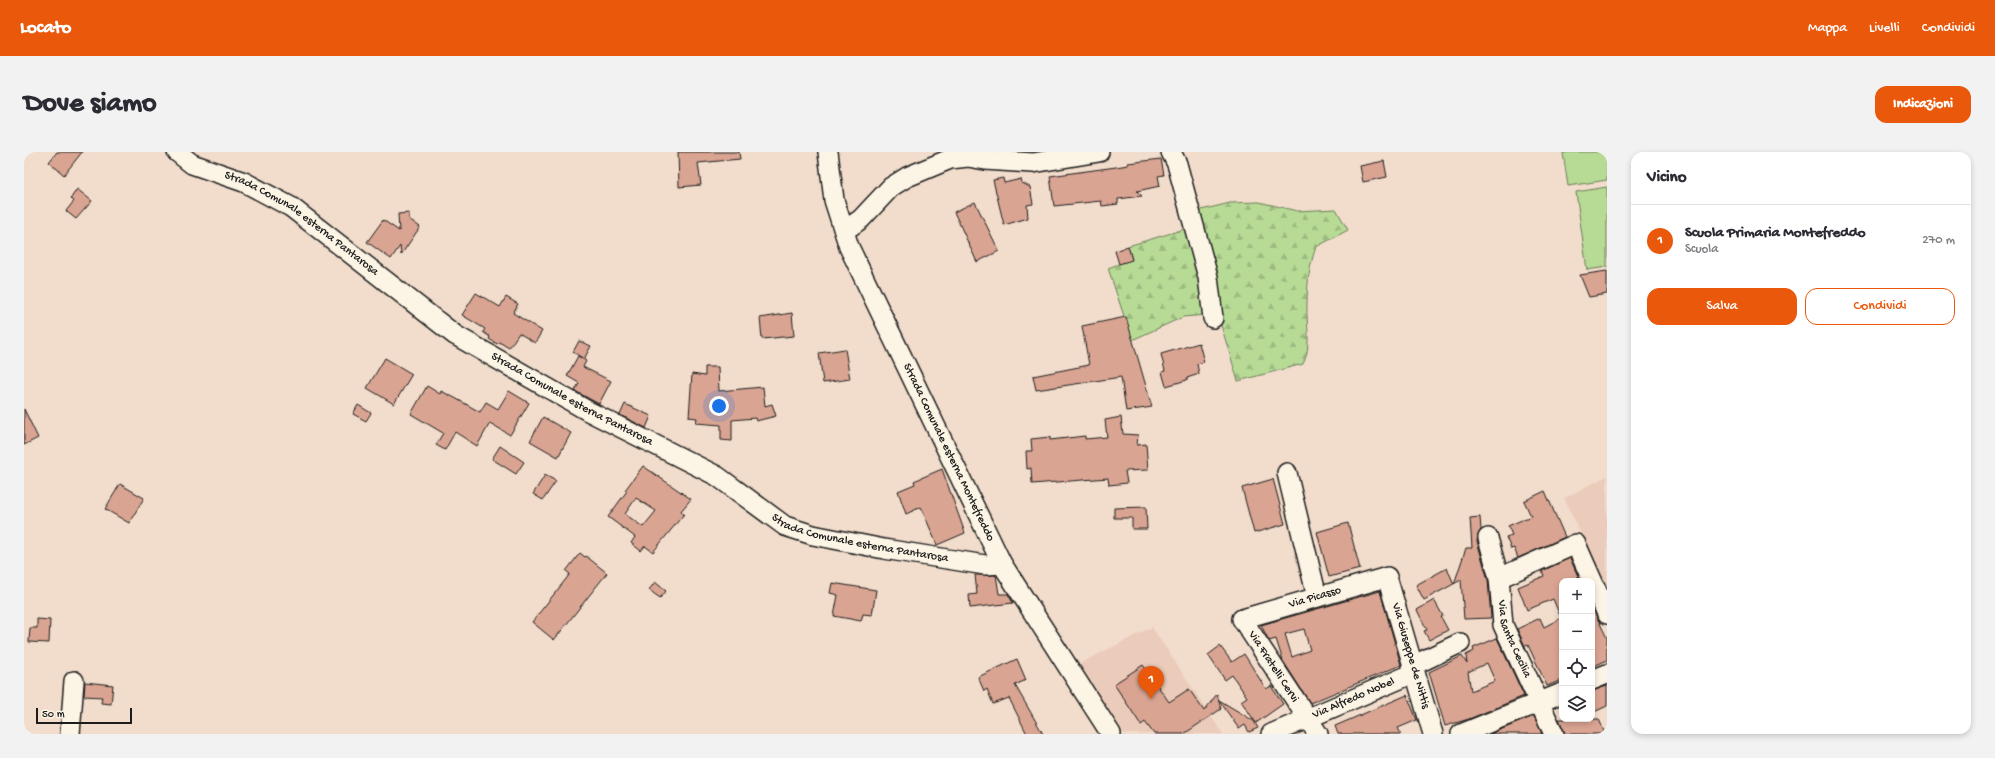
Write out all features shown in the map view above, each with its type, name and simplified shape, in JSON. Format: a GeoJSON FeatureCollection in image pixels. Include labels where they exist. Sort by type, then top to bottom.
{"type":"FeatureCollection","features":[{"type":"Feature","properties":{"kind":"street","name":"Strada Comunale esterna Pantarosa"},"geometry":{"type":"LineString","coordinates":[[177,152],[192,164],[244,182],[291,207],[455,335],[588,411],[717,476],[785,526],[813,536],[884,549],[984,565],[1002,564]]}},
{"type":"Feature","properties":{"kind":"street","name":"Strada Comunale esterna Montefreddo"},"geometry":{"type":"LineString","coordinates":[[828,152],[834,200],[844,231],[866,285],[1002,564],[1111,734]]}},
{"type":"Feature","properties":{"kind":"street"},"geometry":{"type":"LineString","coordinates":[[844,231],[861,219],[891,187],[907,177],[950,159],[968,157],[985,160],[1033,162],[1099,152]]}},
{"type":"Feature","properties":{"kind":"street"},"geometry":{"type":"LineString","coordinates":[[1171,152],[1177,164],[1208,277],[1213,318]]}},
{"type":"Feature","properties":{"kind":"street"},"geometry":{"type":"LineString","coordinates":[[1287,473],[1317,598]]}},
{"type":"Feature","properties":{"kind":"street","name":"Via Santa Cecilia"},"geometry":{"type":"LineString","coordinates":[[1488,538],[1499,578],[1503,625],[1554,734]]}},
{"type":"Feature","properties":{"kind":"street"},"geometry":{"type":"LineString","coordinates":[[1499,578],[1576,544],[1607,614]]}},
{"type":"Feature","properties":{"kind":"street","name":"Via Picasso"},"geometry":{"type":"LineString","coordinates":[[1242,619],[1387,577]]}},
{"type":"Feature","properties":{"kind":"street","name":"Via Giuseppe de Nittis"},"geometry":{"type":"LineString","coordinates":[[1387,577],[1433,734]]}},
{"type":"Feature","properties":{"kind":"street","name":"Via Fratelli Cervi"},"geometry":{"type":"LineString","coordinates":[[1242,619],[1306,719],[1318,734]]}},
{"type":"Feature","properties":{"kind":"street","name":"Via Alfredo Nobel"},"geometry":{"type":"LineString","coordinates":[[1271,734],[1413,669],[1460,644]]}},
{"type":"Feature","properties":{"kind":"street"},"geometry":{"type":"LineString","coordinates":[[1595,679],[1607,674]]}},
{"type":"Feature","properties":{"kind":"street"},"geometry":{"type":"LineString","coordinates":[[70,734],[74,681]]}},
{"type":"Feature","properties":{"kind":"street"},"geometry":{"type":"LineString","coordinates":[[1461,734],[1559,694]]}},
{"type":"Feature","properties":{"kind":"shaded area"},"geometry":{"type":"Polygon","coordinates":[[[1607,476],[1607,590],[1564,498],[1607,476]]]}},
{"type":"Feature","properties":{"kind":"shaded area"},"geometry":{"type":"Polygon","coordinates":[[[1152,627],[1223,734],[1124,734],[1079,664],[1152,627]]]}},
{"type":"Feature","properties":{"kind":"green space"},"geometry":{"type":"Polygon","coordinates":[[[1607,152],[1607,180],[1568,186],[1563,153],[1607,152]]]}},
{"type":"Feature","properties":{"kind":"green space"},"geometry":{"type":"Polygon","coordinates":[[[1607,187],[1607,267],[1587,270],[1576,192],[1607,187]]]}},
{"type":"Feature","properties":{"kind":"green space"},"geometry":{"type":"Polygon","coordinates":[[[1259,202],[1297,211],[1336,209],[1348,230],[1316,247],[1308,283],[1308,343],[1306,357],[1303,364],[1238,381],[1217,312],[1206,315],[1183,317],[1132,340],[1108,268],[1132,259],[1128,246],[1188,228],[1193,212],[1230,203],[1259,202]]]}},
{"type":"Feature","properties":{"kind":"building"},"geometry":{"type":"Polygon","coordinates":[[[57,152],[82,152],[64,175],[49,162],[57,152]]]}},
{"type":"Feature","properties":{"kind":"building"},"geometry":{"type":"Polygon","coordinates":[[[678,152],[739,152],[740,159],[698,163],[701,185],[679,187],[678,152]]]}},
{"type":"Feature","properties":{"kind":"building"},"geometry":{"type":"Polygon","coordinates":[[[1161,159],[1164,175],[1158,176],[1160,186],[1137,191],[1142,196],[1118,199],[1118,204],[1102,206],[1101,201],[1054,206],[1050,176],[1161,159]]]}},
{"type":"Feature","properties":{"kind":"building"},"geometry":{"type":"Polygon","coordinates":[[[1384,161],[1387,177],[1363,182],[1360,166],[1384,161]]]}},
{"type":"Feature","properties":{"kind":"building"},"geometry":{"type":"Polygon","coordinates":[[[1003,178],[1004,183],[1021,179],[1022,183],[1030,187],[1033,204],[1027,205],[1028,218],[1004,225],[993,180],[1003,178]]]}},
{"type":"Feature","properties":{"kind":"building"},"geometry":{"type":"Polygon","coordinates":[[[77,189],[92,201],[76,219],[66,211],[74,201],[71,198],[77,189]]]}},
{"type":"Feature","properties":{"kind":"building"},"geometry":{"type":"Polygon","coordinates":[[[975,202],[999,251],[977,262],[954,212],[975,202]]]}},
{"type":"Feature","properties":{"kind":"building"},"geometry":{"type":"Polygon","coordinates":[[[409,213],[409,219],[420,227],[401,255],[400,246],[391,259],[367,242],[383,220],[399,231],[398,214],[409,213]]]}},
{"type":"Feature","properties":{"kind":"building"},"geometry":{"type":"Polygon","coordinates":[[[1128,246],[1132,260],[1119,264],[1115,251],[1128,246]]]}},
{"type":"Feature","properties":{"kind":"building"},"geometry":{"type":"Polygon","coordinates":[[[1607,271],[1607,294],[1589,297],[1580,275],[1607,271]]]}},
{"type":"Feature","properties":{"kind":"building"},"geometry":{"type":"Polygon","coordinates":[[[476,293],[500,307],[506,297],[518,304],[513,313],[542,331],[535,343],[519,333],[509,348],[499,342],[497,344],[489,339],[490,337],[483,332],[485,329],[462,315],[476,293]]]}},
{"type":"Feature","properties":{"kind":"building"},"geometry":{"type":"Polygon","coordinates":[[[792,313],[794,336],[762,339],[760,318],[792,313]]]}},
{"type":"Feature","properties":{"kind":"building"},"geometry":{"type":"Polygon","coordinates":[[[1126,317],[1152,407],[1126,411],[1121,377],[1036,390],[1033,376],[1089,365],[1082,326],[1126,317]]]}},
{"type":"Feature","properties":{"kind":"building"},"geometry":{"type":"Polygon","coordinates":[[[579,341],[591,346],[584,359],[573,352],[579,341]]]}},
{"type":"Feature","properties":{"kind":"building"},"geometry":{"type":"Polygon","coordinates":[[[1199,343],[1204,362],[1197,364],[1199,374],[1187,378],[1187,380],[1166,386],[1162,372],[1165,371],[1161,354],[1199,343]]]}},
{"type":"Feature","properties":{"kind":"building"},"geometry":{"type":"Polygon","coordinates":[[[845,349],[850,379],[823,383],[819,353],[845,349]]]}},
{"type":"Feature","properties":{"kind":"building"},"geometry":{"type":"Polygon","coordinates":[[[578,356],[586,361],[583,367],[611,381],[599,404],[575,391],[579,383],[567,376],[578,356]]]}},
{"type":"Feature","properties":{"kind":"building"},"geometry":{"type":"Polygon","coordinates":[[[385,358],[412,374],[394,404],[367,388],[385,358]]]}},
{"type":"Feature","properties":{"kind":"building"},"geometry":{"type":"Polygon","coordinates":[[[705,367],[718,367],[719,391],[763,387],[765,406],[772,404],[776,416],[756,421],[755,418],[732,420],[732,441],[721,440],[721,425],[696,423],[697,418],[689,417],[692,374],[705,376],[705,367]]]}},
{"type":"Feature","properties":{"kind":"building"},"geometry":{"type":"Polygon","coordinates":[[[427,386],[440,394],[441,391],[480,412],[486,402],[498,409],[509,391],[529,403],[510,435],[490,423],[477,446],[455,432],[445,450],[436,445],[443,433],[411,414],[427,386]]]}},
{"type":"Feature","properties":{"kind":"building"},"geometry":{"type":"Polygon","coordinates":[[[625,404],[651,416],[646,428],[620,415],[625,404]]]}},
{"type":"Feature","properties":{"kind":"building"},"geometry":{"type":"Polygon","coordinates":[[[358,405],[371,413],[366,421],[353,414],[358,405]]]}},
{"type":"Feature","properties":{"kind":"building"},"geometry":{"type":"Polygon","coordinates":[[[24,409],[38,438],[24,445],[24,409]]]}},
{"type":"Feature","properties":{"kind":"building"},"geometry":{"type":"Polygon","coordinates":[[[543,417],[571,433],[558,457],[530,441],[543,417]]]}},
{"type":"Feature","properties":{"kind":"building"},"geometry":{"type":"Polygon","coordinates":[[[1121,417],[1123,434],[1138,435],[1137,445],[1146,444],[1148,470],[1125,471],[1127,483],[1109,485],[1108,478],[1032,484],[1031,468],[1027,469],[1026,451],[1032,451],[1031,439],[1050,437],[1050,440],[1085,436],[1085,439],[1107,437],[1105,420],[1121,417]]]}},
{"type":"Feature","properties":{"kind":"building"},"geometry":{"type":"Polygon","coordinates":[[[500,446],[524,462],[516,474],[492,459],[500,446]]]}},
{"type":"Feature","properties":{"kind":"building"},"geometry":{"type":"Polygon","coordinates":[[[643,466],[691,499],[681,511],[684,514],[653,552],[645,546],[641,551],[631,543],[635,537],[608,517],[627,491],[625,490],[643,466]],[[636,498],[625,514],[643,527],[656,511],[636,498]]]}},
{"type":"Feature","properties":{"kind":"building"},"geometry":{"type":"Polygon","coordinates":[[[942,469],[965,533],[937,545],[921,507],[906,514],[898,491],[915,484],[914,481],[942,469]]]}},
{"type":"Feature","properties":{"kind":"building"},"geometry":{"type":"Polygon","coordinates":[[[545,475],[556,481],[543,500],[533,494],[545,475]]]}},
{"type":"Feature","properties":{"kind":"building"},"geometry":{"type":"Polygon","coordinates":[[[1273,479],[1285,524],[1254,533],[1242,488],[1273,479]]]}},
{"type":"Feature","properties":{"kind":"building"},"geometry":{"type":"Polygon","coordinates":[[[120,484],[144,498],[129,523],[105,509],[120,484]]]}},
{"type":"Feature","properties":{"kind":"building"},"geometry":{"type":"Polygon","coordinates":[[[1545,491],[1565,537],[1518,558],[1514,548],[1511,549],[1506,537],[1512,535],[1508,526],[1531,516],[1524,501],[1545,491]]]}},
{"type":"Feature","properties":{"kind":"building"},"geometry":{"type":"Polygon","coordinates":[[[1146,507],[1147,529],[1132,529],[1132,518],[1114,518],[1114,508],[1146,507]]]}},
{"type":"Feature","properties":{"kind":"building"},"geometry":{"type":"Polygon","coordinates":[[[1480,517],[1481,530],[1477,541],[1488,580],[1491,618],[1464,619],[1461,580],[1454,584],[1466,548],[1472,548],[1470,518],[1480,517]]]}},
{"type":"Feature","properties":{"kind":"building"},"geometry":{"type":"Polygon","coordinates":[[[1348,523],[1360,569],[1329,577],[1317,532],[1348,523]]]}},
{"type":"Feature","properties":{"kind":"building"},"geometry":{"type":"Polygon","coordinates":[[[580,553],[607,573],[554,640],[532,622],[570,574],[566,571],[580,553]]]}},
{"type":"Feature","properties":{"kind":"building"},"geometry":{"type":"Polygon","coordinates":[[[1570,558],[1579,578],[1559,578],[1559,613],[1553,599],[1527,610],[1518,587],[1544,576],[1542,571],[1570,558]]]}},
{"type":"Feature","properties":{"kind":"building"},"geometry":{"type":"Polygon","coordinates":[[[1447,568],[1454,584],[1424,600],[1416,585],[1447,568]]]}},
{"type":"Feature","properties":{"kind":"building"},"geometry":{"type":"Polygon","coordinates":[[[975,575],[996,575],[999,594],[1008,594],[1013,603],[970,608],[969,595],[977,594],[975,575]]]}},
{"type":"Feature","properties":{"kind":"building"},"geometry":{"type":"Polygon","coordinates":[[[655,582],[666,591],[660,598],[649,590],[655,582]]]}},
{"type":"Feature","properties":{"kind":"building"},"geometry":{"type":"Polygon","coordinates":[[[832,583],[876,590],[872,615],[863,614],[861,621],[834,616],[838,595],[830,593],[832,583]]]}},
{"type":"Feature","properties":{"kind":"building"},"geometry":{"type":"Polygon","coordinates":[[[1380,591],[1401,665],[1310,703],[1283,661],[1276,639],[1269,641],[1261,625],[1380,591]],[[1304,629],[1285,634],[1292,657],[1310,650],[1304,629]]]}},
{"type":"Feature","properties":{"kind":"building"},"geometry":{"type":"Polygon","coordinates":[[[1434,600],[1443,616],[1441,617],[1448,630],[1429,640],[1424,631],[1427,630],[1417,610],[1434,600]]]}},
{"type":"Feature","properties":{"kind":"building"},"geometry":{"type":"Polygon","coordinates":[[[1595,613],[1607,638],[1607,660],[1595,666],[1595,613]]]}},
{"type":"Feature","properties":{"kind":"building"},"geometry":{"type":"Polygon","coordinates":[[[1540,618],[1544,627],[1559,619],[1559,681],[1547,686],[1528,645],[1525,646],[1517,629],[1540,618]]]}},
{"type":"Feature","properties":{"kind":"building"},"geometry":{"type":"Polygon","coordinates":[[[37,619],[50,620],[49,643],[29,642],[30,628],[37,628],[37,619]]]}},
{"type":"Feature","properties":{"kind":"building"},"geometry":{"type":"Polygon","coordinates":[[[1497,638],[1524,696],[1469,719],[1445,726],[1429,672],[1462,656],[1467,664],[1466,655],[1474,651],[1473,648],[1497,638]],[[1487,663],[1468,672],[1471,691],[1495,681],[1487,663]]]}},
{"type":"Feature","properties":{"kind":"building"},"geometry":{"type":"Polygon","coordinates":[[[1220,646],[1232,662],[1244,654],[1266,689],[1271,686],[1283,704],[1256,723],[1241,701],[1247,697],[1232,675],[1225,680],[1208,655],[1220,646]]]}},
{"type":"Feature","properties":{"kind":"building"},"geometry":{"type":"Polygon","coordinates":[[[1017,659],[1026,680],[1015,685],[1043,734],[1027,734],[1009,698],[993,704],[987,689],[984,691],[978,677],[1017,659]]]}},
{"type":"Feature","properties":{"kind":"building"},"geometry":{"type":"Polygon","coordinates":[[[1143,665],[1169,702],[1189,689],[1204,711],[1217,694],[1221,709],[1184,734],[1154,734],[1145,722],[1141,725],[1114,684],[1143,665]]]}},
{"type":"Feature","properties":{"kind":"building"},"geometry":{"type":"Polygon","coordinates":[[[85,682],[113,685],[111,704],[101,703],[102,697],[84,696],[85,682]]]}},
{"type":"Feature","properties":{"kind":"building"},"geometry":{"type":"Polygon","coordinates":[[[1607,686],[1607,706],[1595,712],[1595,690],[1607,686]]]}},
{"type":"Feature","properties":{"kind":"building"},"geometry":{"type":"Polygon","coordinates":[[[1407,695],[1417,720],[1398,728],[1401,734],[1338,734],[1335,726],[1407,695]]]}},
{"type":"Feature","properties":{"kind":"building"},"geometry":{"type":"Polygon","coordinates":[[[1219,700],[1254,721],[1258,728],[1249,732],[1245,725],[1239,729],[1219,700]]]}},
{"type":"Feature","properties":{"kind":"building"},"geometry":{"type":"Polygon","coordinates":[[[1534,716],[1542,734],[1490,734],[1534,716]]]}},
{"type":"Feature","properties":{"kind":"building"},"geometry":{"type":"Polygon","coordinates":[[[1595,719],[1599,719],[1605,734],[1565,734],[1560,722],[1595,722],[1595,719]]]}},
{"type":"Feature","properties":{"kind":"place","name":"Scuola Primaria Montefreddo"},"geometry":{"type":"Point","coordinates":[1151,699]}}]}
